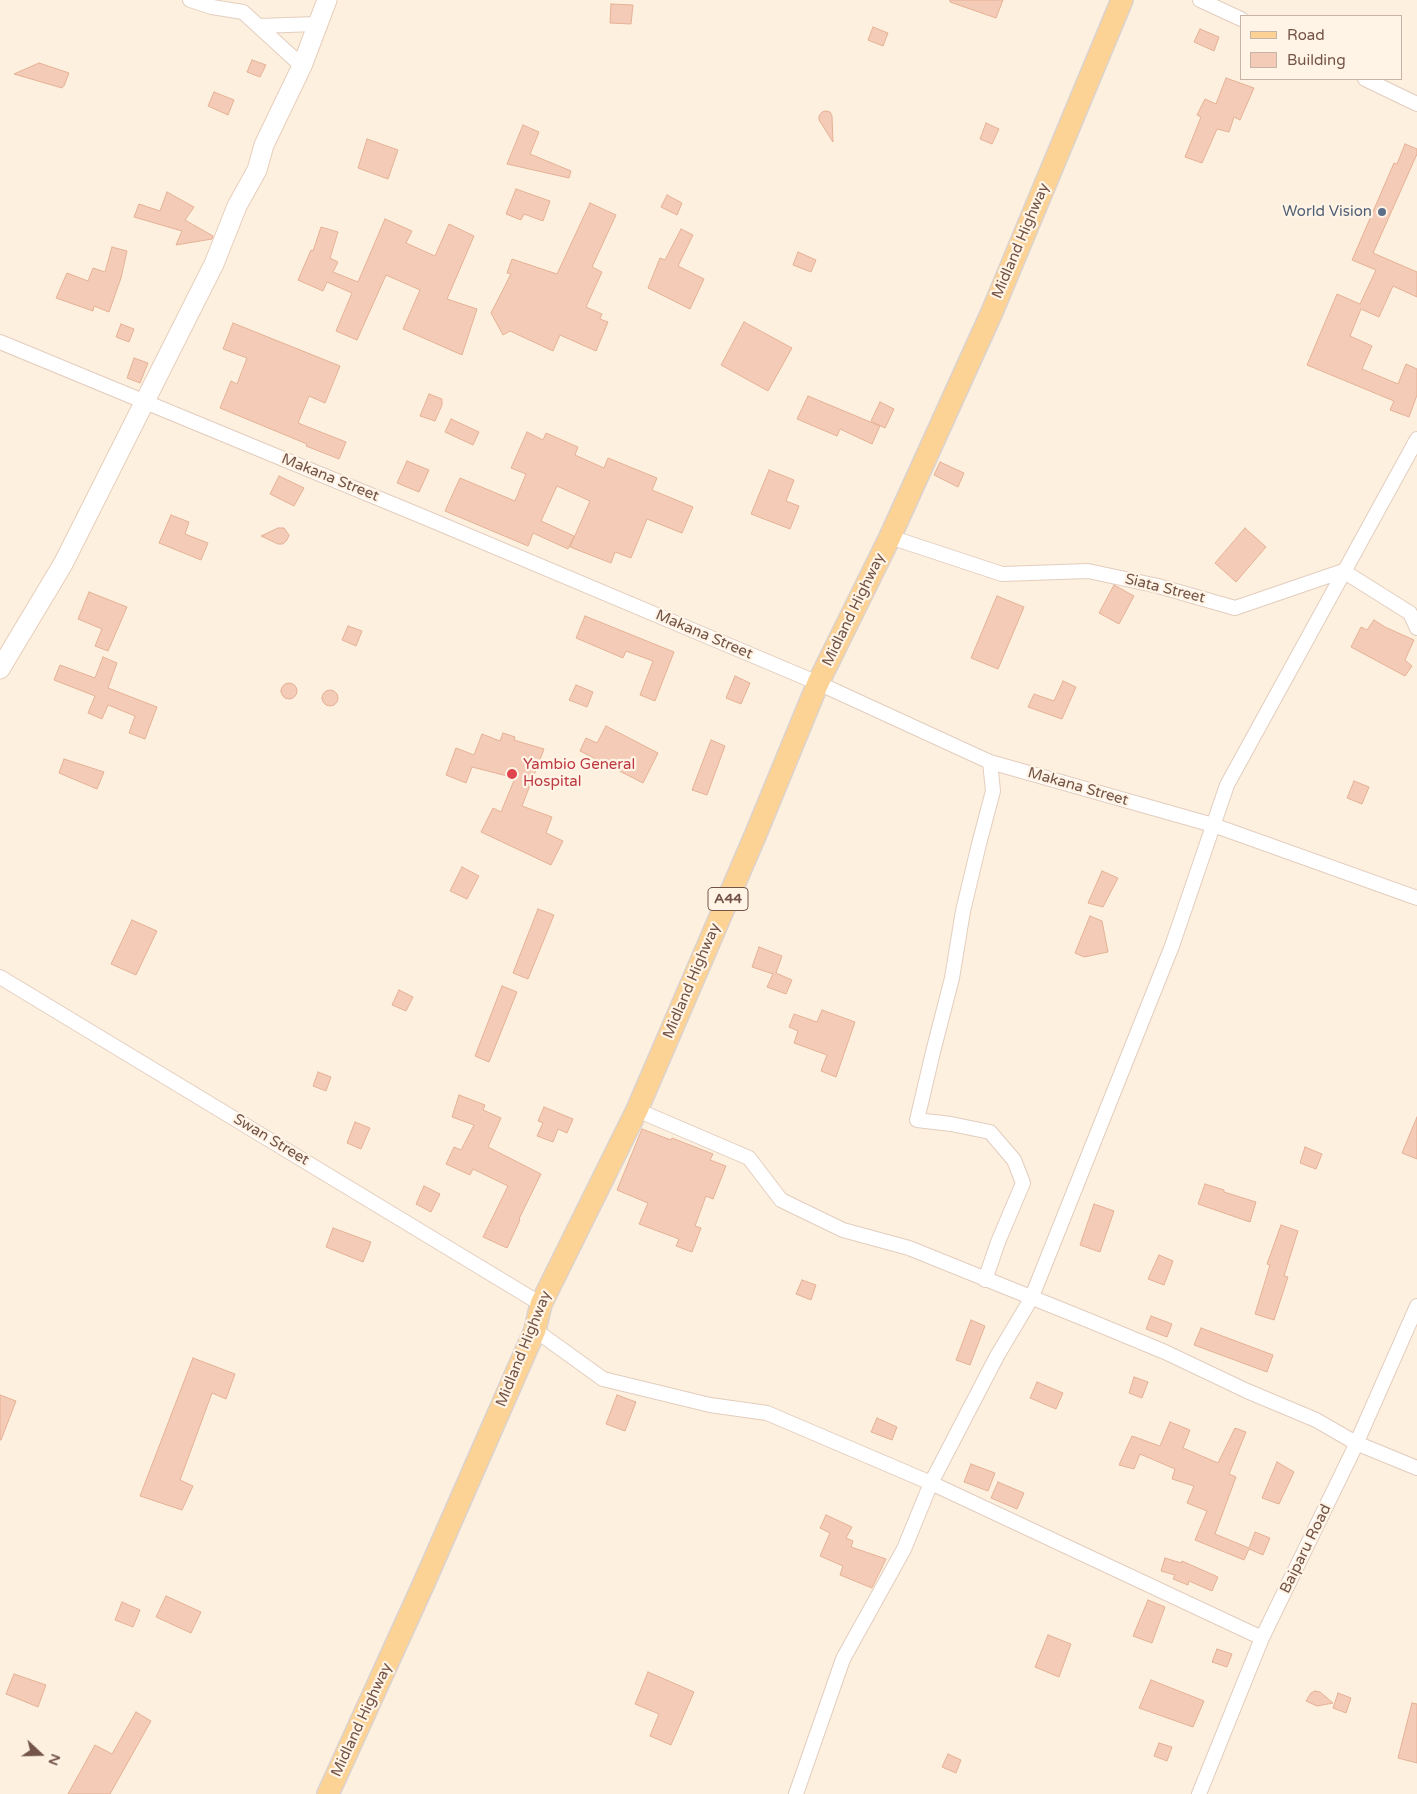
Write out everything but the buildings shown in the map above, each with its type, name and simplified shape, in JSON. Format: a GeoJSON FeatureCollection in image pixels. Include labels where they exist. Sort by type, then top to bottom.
{"type":"FeatureCollection","features":[{"type":"Feature","properties":{"kind":"main road","name":"Midland Highway"},"geometry":{"type":"LineString","coordinates":[[328,1794],[424,1583],[535,1330],[541,1304],[637,1110],[755,836],[818,683],[890,537],[992,312],[1122,0]]}},
{"type":"Feature","properties":{"kind":"street"},"geometry":{"type":"LineString","coordinates":[[190,0],[212,7],[243,12],[302,66]]}},
{"type":"Feature","properties":{"kind":"street"},"geometry":{"type":"LineString","coordinates":[[0,669],[63,564],[214,264],[237,206],[257,170],[264,145],[302,66],[327,0]]}},
{"type":"Feature","properties":{"kind":"street"},"geometry":{"type":"LineString","coordinates":[[1200,0],[1240,19]]}},
{"type":"Feature","properties":{"kind":"street"},"geometry":{"type":"LineString","coordinates":[[258,26],[317,24]]}},
{"type":"Feature","properties":{"kind":"street"},"geometry":{"type":"LineString","coordinates":[[1367,80],[1417,104]]}},
{"type":"Feature","properties":{"kind":"street","name":"Makana Street"},"geometry":{"type":"LineString","coordinates":[[0,342],[422,516],[818,683],[990,762],[1213,824],[1417,898]]}},
{"type":"Feature","properties":{"kind":"street"},"geometry":{"type":"LineString","coordinates":[[796,1794],[843,1659],[904,1549],[931,1483],[996,1356],[1031,1299],[1172,946],[1227,785],[1417,439]]}},
{"type":"Feature","properties":{"kind":"street","name":"Siata Street"},"geometry":{"type":"LineString","coordinates":[[890,537],[1002,574],[1088,571],[1158,586],[1235,608],[1344,571]]}},
{"type":"Feature","properties":{"kind":"street"},"geometry":{"type":"LineString","coordinates":[[1344,571],[1410,613],[1417,628]]}},
{"type":"Feature","properties":{"kind":"street"},"geometry":{"type":"LineString","coordinates":[[985,1280],[998,1242],[1023,1183],[1014,1160],[990,1132],[951,1124],[917,1120],[952,978],[963,911],[993,791],[990,762]]}},
{"type":"Feature","properties":{"kind":"street","name":"Swan Street"},"geometry":{"type":"LineString","coordinates":[[0,977],[541,1304]]}},
{"type":"Feature","properties":{"kind":"street"},"geometry":{"type":"LineString","coordinates":[[637,1110],[749,1158],[781,1200],[843,1230],[909,1248],[1031,1299],[1166,1352],[1247,1391],[1316,1420],[1356,1443],[1417,1468]]}},
{"type":"Feature","properties":{"kind":"street","name":"Baiparu Road"},"geometry":{"type":"LineString","coordinates":[[1200,1794],[1262,1638],[1356,1443],[1417,1306]]}},
{"type":"Feature","properties":{"kind":"street"},"geometry":{"type":"LineString","coordinates":[[535,1330],[603,1379],[710,1405],[767,1413],[931,1483],[1262,1638]]}},
{"type":"Feature","properties":{"kind":"place","name":"World Vision"},"geometry":{"type":"Point","coordinates":[1382,212]}},
{"type":"Feature","properties":{"kind":"place","name":"Yambio General Hospital"},"geometry":{"type":"Point","coordinates":[512,774]}}]}
